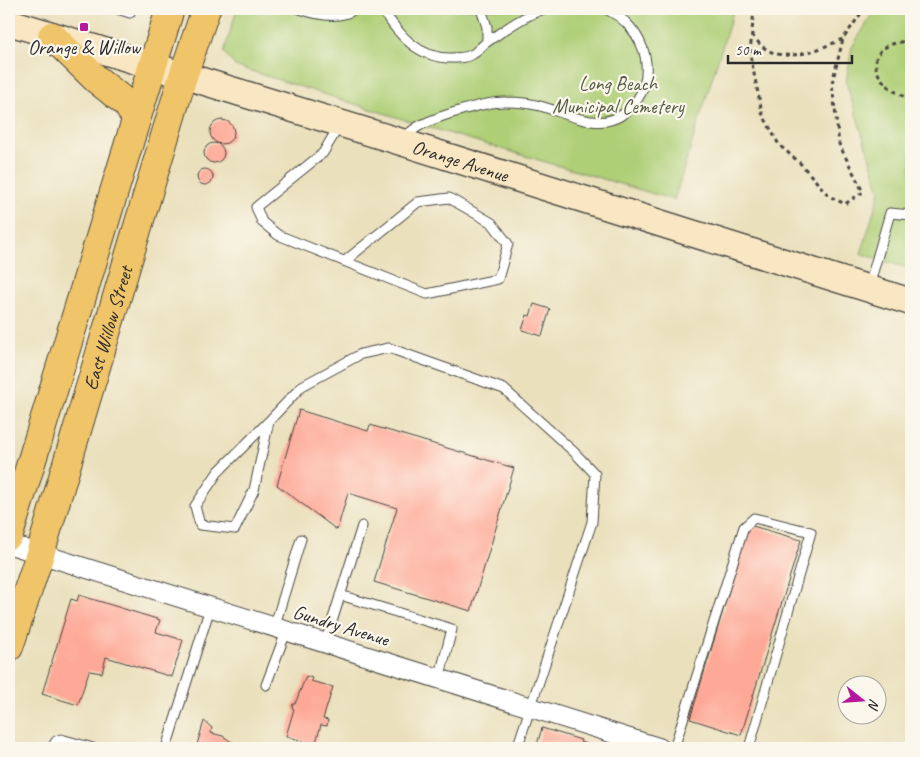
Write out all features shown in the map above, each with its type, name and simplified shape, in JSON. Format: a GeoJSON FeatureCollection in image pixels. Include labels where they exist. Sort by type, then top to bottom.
{"type":"FeatureCollection","features":[{"type":"Feature","properties":{"kind":"main road","name":"East Willow Street"},"geometry":{"type":"LineString","coordinates":[[9,535],[170,9]]}},
{"type":"Feature","properties":{"kind":"main road","name":"East Willow Street"},"geometry":{"type":"LineString","coordinates":[[9,647],[40,554],[183,76],[206,9]]}},
{"type":"Feature","properties":{"kind":"main road","name":"Orange Avenue"},"geometry":{"type":"LineString","coordinates":[[15,21],[52,36],[340,123],[911,302]]}},
{"type":"Feature","properties":{"kind":"main road"},"geometry":{"type":"LineString","coordinates":[[52,36],[96,78],[126,103],[136,118]]}},
{"type":"Feature","properties":{"kind":"street","name":"Gundry Avenue"},"geometry":{"type":"LineString","coordinates":[[9,544],[529,708],[633,744],[660,748]]}},
{"type":"Feature","properties":{"kind":"lane"},"geometry":{"type":"LineString","coordinates":[[117,9],[130,13]]}},
{"type":"Feature","properties":{"kind":"lane"},"geometry":{"type":"LineString","coordinates":[[300,9],[330,16],[345,15],[355,9]]}},
{"type":"Feature","properties":{"kind":"lane"},"geometry":{"type":"LineString","coordinates":[[382,9],[404,39],[426,54],[446,58],[460,58],[473,54],[487,42],[544,9]]}},
{"type":"Feature","properties":{"kind":"lane"},"geometry":{"type":"LineString","coordinates":[[481,9],[487,27],[487,42]]}},
{"type":"Feature","properties":{"kind":"lane"},"geometry":{"type":"LineString","coordinates":[[398,141],[421,125],[450,114],[504,101],[540,106],[589,122],[616,118],[624,113],[641,94],[646,80],[645,55],[640,41],[626,22],[605,9]]}},
{"type":"Feature","properties":{"kind":"lane"},"geometry":{"type":"LineString","coordinates":[[340,123],[324,153],[256,207],[262,222],[278,235],[345,262],[427,294],[498,279],[508,244],[492,222],[449,198],[418,202],[345,262]]}},
{"type":"Feature","properties":{"kind":"lane"},"geometry":{"type":"LineString","coordinates":[[868,289],[890,213],[911,215]]}},
{"type":"Feature","properties":{"kind":"lane"},"geometry":{"type":"LineString","coordinates":[[269,421],[254,490],[235,529],[200,525],[195,506],[218,472],[302,386],[361,354],[389,348],[504,389],[574,452],[595,474],[592,522],[517,748]]}},
{"type":"Feature","properties":{"kind":"lane"},"geometry":{"type":"LineString","coordinates":[[674,748],[744,527],[754,518],[811,532],[749,748]]}},
{"type":"Feature","properties":{"kind":"lane"},"geometry":{"type":"LineString","coordinates":[[325,644],[362,526]]}},
{"type":"Feature","properties":{"kind":"lane"},"geometry":{"type":"LineString","coordinates":[[266,685],[302,539]]}},
{"type":"Feature","properties":{"kind":"lane"},"geometry":{"type":"LineString","coordinates":[[340,595],[452,629],[439,680]]}},
{"type":"Feature","properties":{"kind":"lane"},"geometry":{"type":"LineString","coordinates":[[166,748],[210,608]]}},
{"type":"Feature","properties":{"kind":"lane"},"geometry":{"type":"LineString","coordinates":[[52,748],[56,741],[60,739],[93,748]]}},
{"type":"Feature","properties":{"kind":"path"},"geometry":{"type":"LineString","coordinates":[[754,9],[750,54],[762,113],[779,145],[800,162],[828,196],[845,204],[863,192],[839,144],[832,83],[843,38],[864,9]]}},
{"type":"Feature","properties":{"kind":"path"},"geometry":{"type":"LineString","coordinates":[[752,35],[767,50],[786,54],[811,53],[843,38]]}},
{"type":"Feature","properties":{"kind":"path"},"geometry":{"type":"LineString","coordinates":[[911,41],[890,44],[878,52],[875,63],[877,75],[886,86],[900,95],[911,99]]}},
{"type":"Feature","properties":{"kind":"green space","name":"Long Beach Municipal Cemetery"},"geometry":{"type":"Polygon","coordinates":[[[237,9],[734,9],[674,200],[421,125],[235,66],[224,52],[237,9]]]}},
{"type":"Feature","properties":{"kind":"green space"},"geometry":{"type":"Polygon","coordinates":[[[876,9],[911,9],[911,269],[861,254],[880,191],[846,82],[852,47],[876,9]]]}},
{"type":"Feature","properties":{"kind":"building"},"geometry":{"type":"Polygon","coordinates":[[[222,120],[230,124],[234,132],[230,140],[222,144],[214,140],[210,132],[214,124],[222,120]]]}},
{"type":"Feature","properties":{"kind":"building"},"geometry":{"type":"Polygon","coordinates":[[[210,143],[218,143],[224,149],[224,157],[218,163],[210,163],[204,157],[204,149],[210,143]]]}},
{"type":"Feature","properties":{"kind":"building"},"geometry":{"type":"Polygon","coordinates":[[[202,169],[208,169],[213,174],[211,183],[202,185],[197,180],[197,174],[202,169]]]}},
{"type":"Feature","properties":{"kind":"building"},"geometry":{"type":"Polygon","coordinates":[[[534,304],[550,309],[542,336],[522,330],[527,315],[530,316],[534,304]]]}},
{"type":"Feature","properties":{"kind":"building"},"geometry":{"type":"Polygon","coordinates":[[[299,410],[368,431],[370,425],[514,468],[471,611],[374,582],[397,508],[348,493],[337,530],[277,485],[299,410]]]}},
{"type":"Feature","properties":{"kind":"building"},"geometry":{"type":"Polygon","coordinates":[[[749,525],[801,540],[741,735],[690,719],[749,525]]]}},
{"type":"Feature","properties":{"kind":"building"},"geometry":{"type":"Polygon","coordinates":[[[79,595],[160,620],[156,632],[183,640],[172,677],[106,657],[102,673],[89,671],[78,705],[42,694],[71,599],[77,601],[79,595]]]}},
{"type":"Feature","properties":{"kind":"building"},"geometry":{"type":"Polygon","coordinates":[[[306,676],[312,678],[311,681],[333,687],[323,719],[328,720],[327,726],[321,725],[315,745],[286,736],[294,709],[292,708],[293,704],[295,704],[306,676]]]}},
{"type":"Feature","properties":{"kind":"building"},"geometry":{"type":"Polygon","coordinates":[[[204,721],[212,728],[211,733],[223,736],[240,748],[196,748],[204,721]]]}},
{"type":"Feature","properties":{"kind":"building"},"geometry":{"type":"Polygon","coordinates":[[[542,728],[581,740],[580,742],[599,748],[536,748],[542,728]]]}},
{"type":"Feature","properties":{"kind":"place","name":"Orange & Willow"},"geometry":{"type":"Point","coordinates":[84,27]}}]}
